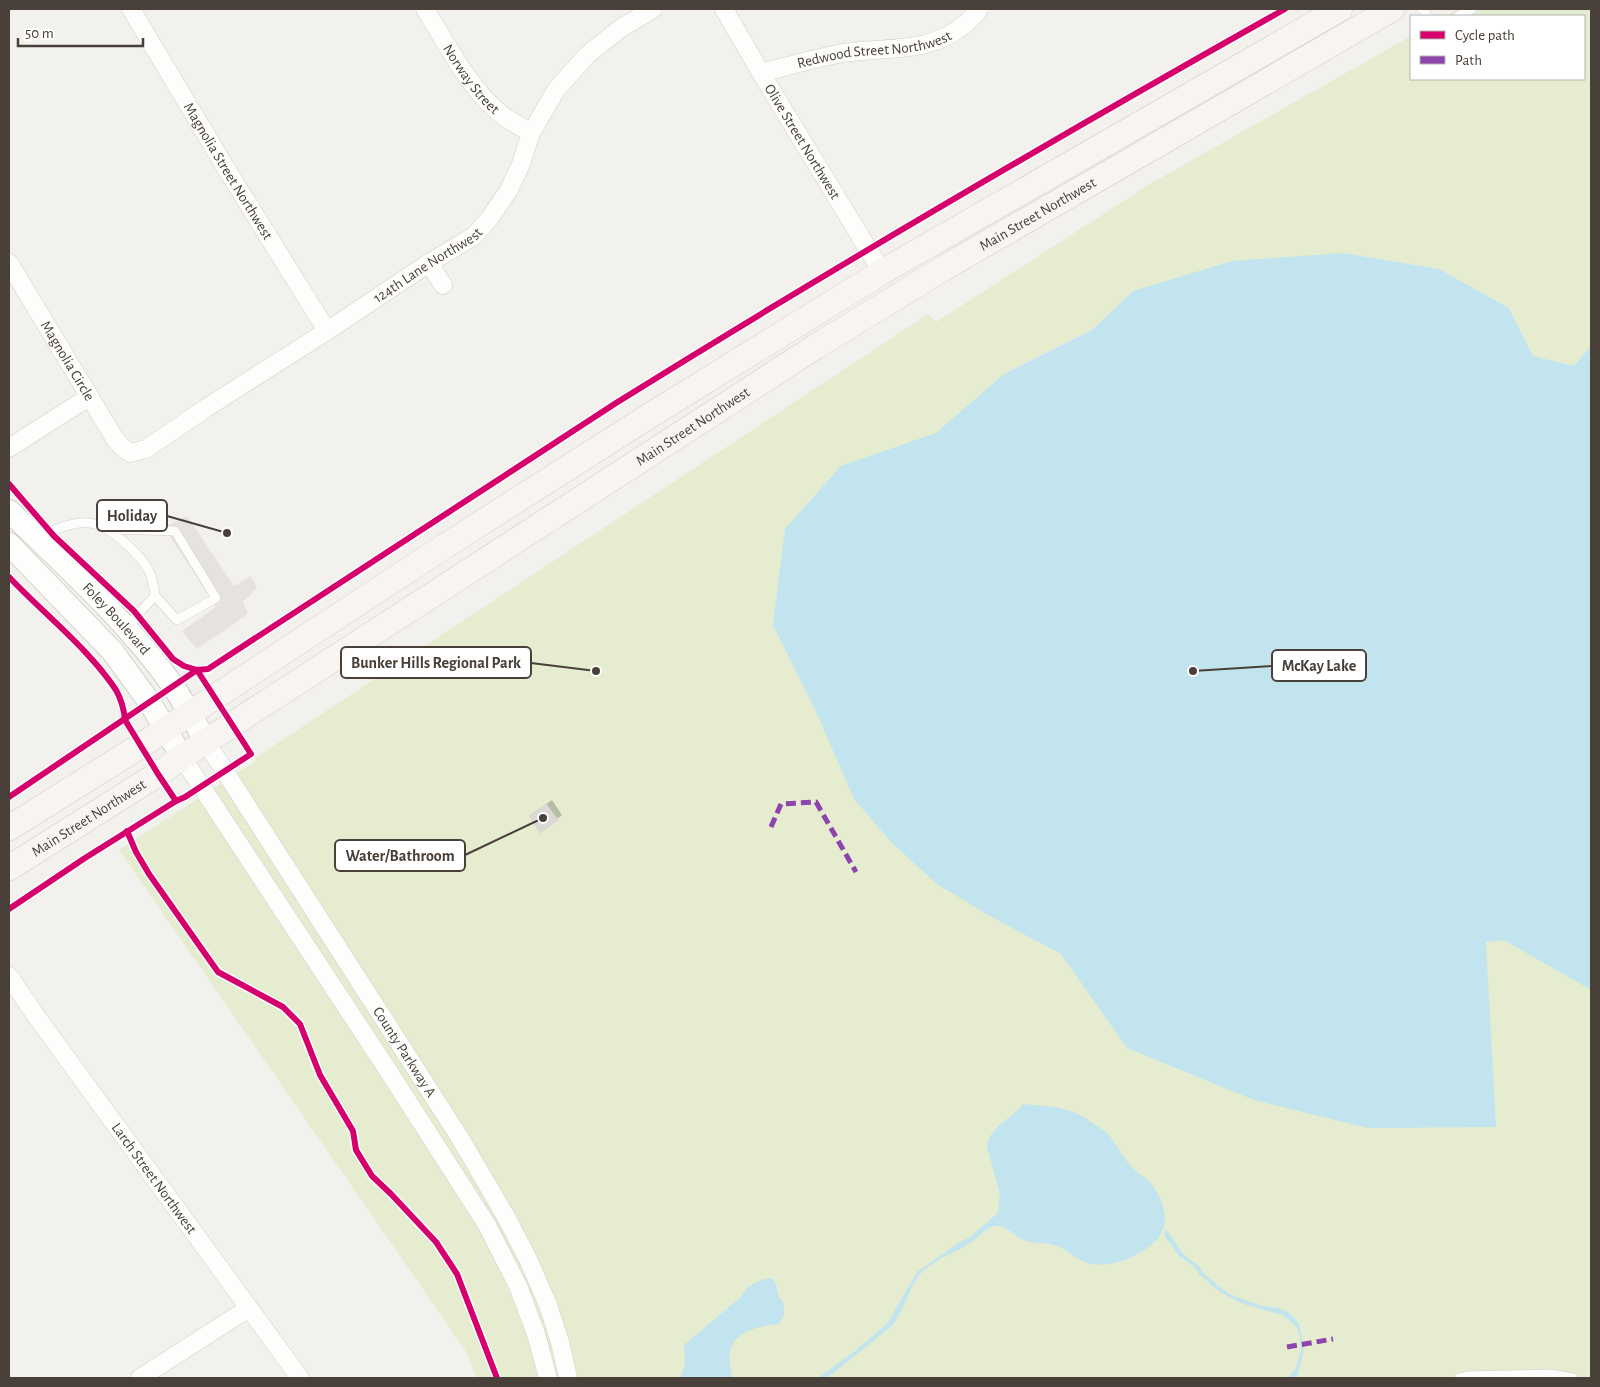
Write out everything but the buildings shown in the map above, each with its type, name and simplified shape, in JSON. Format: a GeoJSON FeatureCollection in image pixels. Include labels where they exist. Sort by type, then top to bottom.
{"type":"FeatureCollection","features":[{"type":"Feature","properties":{"kind":"main road","name":"Main Street Northwest"},"geometry":{"type":"LineString","coordinates":[[9,828],[166,729],[442,548],[646,418],[882,272],[1340,9]]}},
{"type":"Feature","properties":{"kind":"main road","name":"Main Street Northwest"},"geometry":{"type":"LineString","coordinates":[[9,868],[158,774],[815,347],[944,268],[1392,9]]}},
{"type":"Feature","properties":{"kind":"street","name":"Magnolia Street Northwest"},"geometry":{"type":"LineString","coordinates":[[132,9],[227,170],[327,331]]}},
{"type":"Feature","properties":{"kind":"street","name":"Norway Street"},"geometry":{"type":"LineString","coordinates":[[425,9],[468,77],[485,100],[510,121],[532,133]]}},
{"type":"Feature","properties":{"kind":"street","name":"124th Lane Northwest"},"geometry":{"type":"LineString","coordinates":[[130,453],[146,449],[429,263],[474,236],[510,190],[532,133],[556,90],[587,55],[621,28],[653,9]]}},
{"type":"Feature","properties":{"kind":"street","name":"Olive Street Northwest"},"geometry":{"type":"LineString","coordinates":[[724,9],[882,272]]}},
{"type":"Feature","properties":{"kind":"street","name":"Redwood Street Northwest"},"geometry":{"type":"LineString","coordinates":[[761,73],[843,53],[897,49],[940,40],[962,26],[979,9]]}},
{"type":"Feature","properties":{"kind":"street"},"geometry":{"type":"LineString","coordinates":[[429,263],[443,285]]}},
{"type":"Feature","properties":{"kind":"street","name":"Magnolia Circle"},"geometry":{"type":"LineString","coordinates":[[9,264],[115,439],[130,453]]}},
{"type":"Feature","properties":{"kind":"street"},"geometry":{"type":"LineString","coordinates":[[9,448],[89,397]]}},
{"type":"Feature","properties":{"kind":"street","name":"Foley Boulevard"},"geometry":{"type":"LineString","coordinates":[[9,511],[93,593],[143,647],[173,686],[206,742]]}},
{"type":"Feature","properties":{"kind":"street","name":"Foley Boulevard"},"geometry":{"type":"LineString","coordinates":[[9,544],[112,652],[131,676],[182,757]]}},
{"type":"Feature","properties":{"kind":"street","name":"County Parkway A"},"geometry":{"type":"LineString","coordinates":[[206,742],[460,1138],[505,1215],[548,1305],[560,1342],[568,1378]]}},
{"type":"Feature","properties":{"kind":"street","name":"County Parkway A"},"geometry":{"type":"LineString","coordinates":[[182,757],[487,1225],[518,1286],[536,1334],[548,1378]]}},
{"type":"Feature","properties":{"kind":"street","name":"Larch Street Northwest"},"geometry":{"type":"LineString","coordinates":[[9,976],[36,1016],[300,1378]]}},
{"type":"Feature","properties":{"kind":"street"},"geometry":{"type":"LineString","coordinates":[[140,1378],[249,1308]]}},
{"type":"Feature","properties":{"kind":"lane"},"geometry":{"type":"LineString","coordinates":[[1460,15],[1472,9]]}},
{"type":"Feature","properties":{"kind":"lane"},"geometry":{"type":"LineString","coordinates":[[38,538],[71,525],[89,523],[106,529],[124,541],[150,573],[155,596],[177,620],[216,598],[175,531],[106,529]]}},
{"type":"Feature","properties":{"kind":"lane"},"geometry":{"type":"LineString","coordinates":[[127,630],[138,614],[155,596]]}},
{"type":"Feature","properties":{"kind":"lane"},"geometry":{"type":"LineString","coordinates":[[1459,1378],[1468,1376],[1573,1378]]}},
{"type":"Feature","properties":{"kind":"green space"},"geometry":{"type":"Polygon","coordinates":[[[1459,9],[1591,9],[1591,346],[1574,366],[1533,356],[1509,308],[1439,269],[1343,253],[1133,291],[1092,330],[1004,374],[1591,962],[1591,1378],[477,1378],[465,1350],[119,850],[256,761],[255,758],[928,314],[936,322],[1150,184],[1410,37],[1410,80],[1585,80],[1585,15],[1448,15],[1459,9]]]}},
{"type":"Feature","properties":{"kind":"shaded area"},"geometry":{"type":"Polygon","coordinates":[[[187,516],[234,586],[251,576],[257,588],[243,602],[248,614],[197,649],[182,631],[216,607],[164,527],[187,516]]]}},
{"type":"Feature","properties":{"kind":"water"},"geometry":{"type":"Polygon","coordinates":[[[1343,253],[1439,269],[1509,308],[1533,356],[1574,366],[1591,346],[1591,990],[1504,940],[1486,942],[1496,1127],[1368,1128],[1254,1100],[1127,1048],[1061,954],[990,916],[937,884],[892,843],[854,799],[818,716],[773,625],[785,529],[841,466],[936,433],[1004,374],[1092,330],[1133,291],[1232,261],[1343,253]]]}},
{"type":"Feature","properties":{"kind":"water"},"geometry":{"type":"Polygon","coordinates":[[[1023,1104],[1068,1110],[1085,1118],[1109,1135],[1128,1162],[1148,1180],[1160,1197],[1165,1217],[1164,1227],[1158,1239],[1133,1257],[1116,1263],[1099,1265],[1080,1260],[1057,1246],[1021,1239],[1004,1227],[991,1227],[961,1249],[941,1259],[922,1272],[917,1278],[893,1325],[827,1378],[818,1378],[855,1351],[887,1324],[917,1272],[958,1243],[970,1237],[998,1213],[1000,1194],[987,1147],[988,1140],[996,1129],[1023,1104]]]}},
{"type":"Feature","properties":{"kind":"water"},"geometry":{"type":"Polygon","coordinates":[[[1166,1229],[1185,1256],[1199,1266],[1204,1274],[1221,1288],[1231,1295],[1262,1306],[1279,1308],[1288,1312],[1299,1323],[1304,1349],[1298,1375],[1294,1378],[1288,1378],[1296,1368],[1301,1351],[1300,1337],[1296,1326],[1283,1315],[1243,1304],[1220,1292],[1200,1275],[1192,1265],[1180,1257],[1164,1235],[1166,1229]]]}},
{"type":"Feature","properties":{"kind":"water"},"geometry":{"type":"Polygon","coordinates":[[[772,1278],[778,1295],[784,1304],[784,1315],[779,1324],[750,1330],[737,1338],[729,1354],[732,1378],[680,1378],[685,1364],[684,1345],[742,1296],[746,1289],[761,1280],[772,1278]]]}},
{"type":"Feature","properties":{"kind":"marked path"},"geometry":{"type":"LineString","coordinates":[[771,827],[781,804],[816,802],[856,872]]}},
{"type":"Feature","properties":{"kind":"marked path"},"geometry":{"type":"LineString","coordinates":[[1287,1347],[1333,1339]]}},
{"type":"Feature","properties":{"kind":"cycle path"},"geometry":{"type":"LineString","coordinates":[[9,484],[54,536],[134,611],[173,659],[184,666],[197,670],[208,669],[616,403],[699,352],[948,202],[1285,9]]}},
{"type":"Feature","properties":{"kind":"cycle path"},"geometry":{"type":"LineString","coordinates":[[9,577],[93,660],[105,675],[116,690],[123,708],[125,720],[176,801]]}},
{"type":"Feature","properties":{"kind":"cycle path"},"geometry":{"type":"LineString","coordinates":[[9,797],[197,670]]}},
{"type":"Feature","properties":{"kind":"cycle path"},"geometry":{"type":"LineString","coordinates":[[9,909],[85,858],[251,754],[197,670]]}},
{"type":"Feature","properties":{"kind":"cycle path"},"geometry":{"type":"LineString","coordinates":[[127,831],[136,852],[149,874],[218,972],[283,1007],[300,1024],[320,1075],[353,1131],[356,1150],[372,1176],[436,1242],[457,1274],[497,1378]]}},
{"type":"Feature","properties":{"kind":"place","name":"Holiday"},"geometry":{"type":"Point","coordinates":[227,533]}},
{"type":"Feature","properties":{"kind":"place","name":"Bunker Hills Regional Park"},"geometry":{"type":"Point","coordinates":[596,671]}},
{"type":"Feature","properties":{"kind":"place","name":"McKay Lake"},"geometry":{"type":"Point","coordinates":[1193,671]}},
{"type":"Feature","properties":{"kind":"place","name":"Water/Bathroom"},"geometry":{"type":"Point","coordinates":[543,818]}}]}
